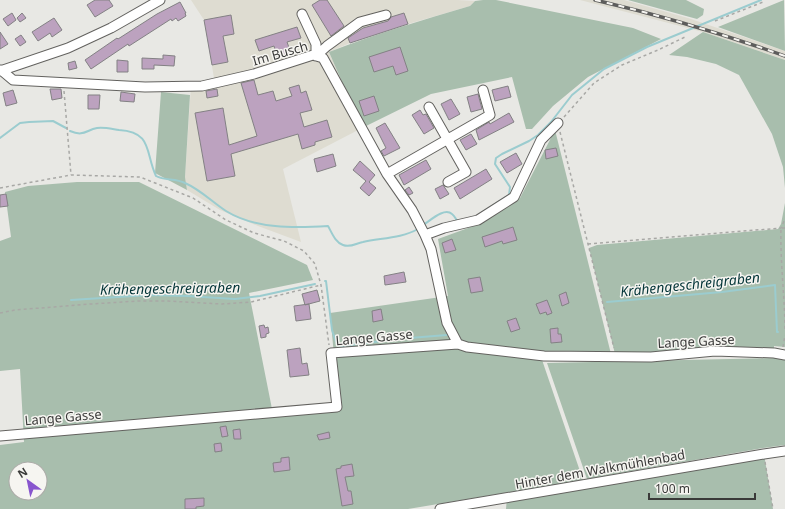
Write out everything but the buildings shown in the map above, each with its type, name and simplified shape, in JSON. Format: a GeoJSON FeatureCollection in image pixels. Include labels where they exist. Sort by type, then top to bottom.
{"type":"FeatureCollection","features":[{"type":"Feature","properties":{"kind":"street"},"geometry":{"type":"LineString","coordinates":[[1,70],[68,48],[111,28],[160,0]]}},
{"type":"Feature","properties":{"kind":"street"},"geometry":{"type":"LineString","coordinates":[[302,14],[316,44],[316,56]]}},
{"type":"Feature","properties":{"kind":"street"},"geometry":{"type":"LineString","coordinates":[[316,56],[360,22],[386,15]]}},
{"type":"Feature","properties":{"kind":"street","name":"Im Busch"},"geometry":{"type":"LineString","coordinates":[[1,70],[13,80],[145,87],[202,86],[254,74],[313,55],[323,58],[386,174],[412,210],[431,249],[447,323],[458,344]]}},
{"type":"Feature","properties":{"kind":"street"},"geometry":{"type":"LineString","coordinates":[[386,174],[490,115],[483,90]]}},
{"type":"Feature","properties":{"kind":"street"},"geometry":{"type":"LineString","coordinates":[[429,107],[466,172],[448,182]]}},
{"type":"Feature","properties":{"kind":"street"},"geometry":{"type":"LineString","coordinates":[[422,231],[444,228],[478,220],[514,197],[541,140],[558,123]]}},
{"type":"Feature","properties":{"kind":"street","name":"Lange Gasse"},"geometry":{"type":"LineString","coordinates":[[0,436],[337,407],[330,353],[458,344],[467,347],[544,356],[616,358],[651,357],[715,351],[783,355]]}},
{"type":"Feature","properties":{"kind":"street","name":"Hinter dem Walkmühlenbad"},"geometry":{"type":"LineString","coordinates":[[440,509],[785,451]]}},
{"type":"Feature","properties":{"kind":"path"},"geometry":{"type":"LineString","coordinates":[[716,22],[763,2]]}},
{"type":"Feature","properties":{"kind":"path"},"geometry":{"type":"LineString","coordinates":[[616,358],[558,123],[594,83],[622,65],[685,37]]}},
{"type":"Feature","properties":{"kind":"path"},"geometry":{"type":"LineString","coordinates":[[64,82],[71,175]]}},
{"type":"Feature","properties":{"kind":"path"},"geometry":{"type":"LineString","coordinates":[[0,188],[71,175],[140,177],[193,198],[226,220],[254,233],[284,241],[304,251],[315,264],[321,285],[330,353]]}},
{"type":"Feature","properties":{"kind":"path"},"geometry":{"type":"LineString","coordinates":[[785,219],[781,228],[780,247],[785,305],[785,332]]}},
{"type":"Feature","properties":{"kind":"path"},"geometry":{"type":"LineString","coordinates":[[588,244],[785,228]]}},
{"type":"Feature","properties":{"kind":"path"},"geometry":{"type":"LineString","coordinates":[[0,313],[15,310],[115,302],[168,301],[222,304],[251,302],[321,285]]}},
{"type":"Feature","properties":{"kind":"path"},"geometry":{"type":"LineString","coordinates":[[783,355],[785,335]]}},
{"type":"Feature","properties":{"kind":"path"},"geometry":{"type":"LineString","coordinates":[[764,454],[773,509]]}},
{"type":"Feature","properties":{"kind":"shaded area"},"geometry":{"type":"Polygon","coordinates":[[[191,0],[475,1],[470,6],[408,24],[350,43],[329,52],[362,128],[283,169],[301,242],[220,210],[187,190],[185,177],[191,86],[217,82],[214,78],[204,20],[191,0]]]}},
{"type":"Feature","properties":{"kind":"shaded area"},"geometry":{"type":"Polygon","coordinates":[[[580,0],[624,0],[688,18],[785,51],[785,60],[703,32],[580,0]]]}},
{"type":"Feature","properties":{"kind":"green space"},"geometry":{"type":"Polygon","coordinates":[[[496,0],[633,28],[661,39],[588,77],[553,106],[532,129],[526,129],[512,77],[431,94],[362,128],[329,52],[381,33],[470,6],[475,1],[496,0]]]}},
{"type":"Feature","properties":{"kind":"green space"},"geometry":{"type":"Polygon","coordinates":[[[628,0],[686,0],[704,9],[703,15],[697,19],[628,0]]]}},
{"type":"Feature","properties":{"kind":"green space"},"geometry":{"type":"Polygon","coordinates":[[[784,0],[785,51],[718,27],[784,0]]]}},
{"type":"Feature","properties":{"kind":"green space"},"geometry":{"type":"Polygon","coordinates":[[[703,32],[785,60],[785,188],[783,167],[772,134],[739,75],[716,64],[687,57],[669,55],[703,32]]]}},
{"type":"Feature","properties":{"kind":"green space"},"geometry":{"type":"Polygon","coordinates":[[[161,92],[190,95],[185,177],[187,190],[155,173],[161,92]]]}},
{"type":"Feature","properties":{"kind":"green space"},"geometry":{"type":"Polygon","coordinates":[[[555,130],[611,354],[540,354],[583,480],[408,509],[0,509],[0,445],[24,442],[20,369],[0,371],[0,241],[11,237],[5,192],[28,186],[77,182],[139,182],[307,265],[313,280],[249,293],[273,414],[339,408],[330,313],[448,296],[438,239],[479,224],[520,198],[555,130]]]}},
{"type":"Feature","properties":{"kind":"green space"},"geometry":{"type":"Polygon","coordinates":[[[785,203],[785,347],[774,346],[774,353],[616,358],[589,248],[597,245],[778,229],[781,224],[785,203]]]}},
{"type":"Feature","properties":{"kind":"green space"},"geometry":{"type":"Polygon","coordinates":[[[778,358],[785,360],[785,445],[587,479],[547,363],[778,358]]]}},
{"type":"Feature","properties":{"kind":"green space"},"geometry":{"type":"Polygon","coordinates":[[[764,454],[773,509],[506,509],[507,497],[764,454]]]}},
{"type":"Feature","properties":{"kind":"waterway"},"geometry":{"type":"LineString","coordinates":[[478,215],[509,195],[510,187],[495,164],[496,158],[538,135],[551,122],[572,95],[604,69],[647,47],[761,0]]}},
{"type":"Feature","properties":{"kind":"waterway"},"geometry":{"type":"LineString","coordinates":[[0,138],[20,123],[53,121],[66,128]]}},
{"type":"Feature","properties":{"kind":"waterway"},"geometry":{"type":"LineString","coordinates":[[70,131],[82,133],[93,129],[102,128],[130,132],[138,135],[143,139],[146,145],[156,176],[178,180],[185,183],[196,189],[226,211],[249,221],[288,227],[328,226],[340,244],[349,246],[399,236],[418,229]]}},
{"type":"Feature","properties":{"kind":"waterway"},"geometry":{"type":"LineString","coordinates":[[423,225],[437,215],[445,212],[452,214],[458,222]]}},
{"type":"Feature","properties":{"kind":"waterway","name":"Krähengeschreigraben"},"geometry":{"type":"LineString","coordinates":[[325,281],[332,330],[337,345],[342,346],[397,339],[447,335]]}},
{"type":"Feature","properties":{"kind":"waterway","name":"Krähengeschreigraben"},"geometry":{"type":"LineString","coordinates":[[71,300],[149,295],[235,299],[260,296],[315,284]]}},
{"type":"Feature","properties":{"kind":"waterway","name":"Krähengeschreigraben"},"geometry":{"type":"LineString","coordinates":[[607,302],[722,292],[775,285],[778,332]]}},
{"type":"Feature","properties":{"kind":"railway"},"geometry":{"type":"LineString","coordinates":[[595,0],[691,25],[785,56]]}}]}
